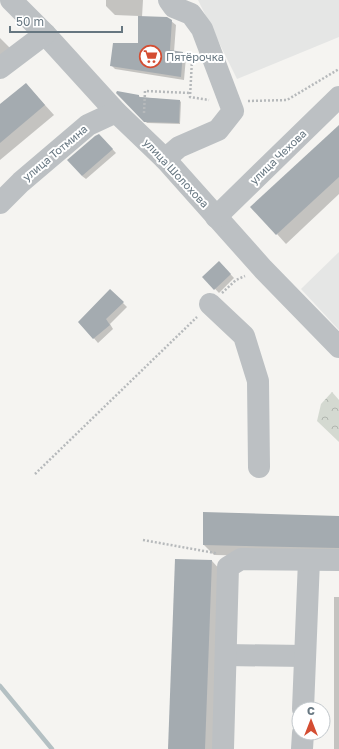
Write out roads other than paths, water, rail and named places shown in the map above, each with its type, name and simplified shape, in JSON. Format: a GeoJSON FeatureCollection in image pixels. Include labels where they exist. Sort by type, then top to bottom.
{"type":"FeatureCollection","features":[{"type":"Feature","properties":{"kind":"street","name":"улица Шолохова"},"geometry":{"type":"LineString","coordinates":[[11,0],[45,34],[116,112],[165,159],[263,269],[339,347]]}},
{"type":"Feature","properties":{"kind":"street"},"geometry":{"type":"LineString","coordinates":[[165,159],[179,147],[218,130],[233,111],[202,29],[191,14],[174,7],[169,0]]}},
{"type":"Feature","properties":{"kind":"street"},"geometry":{"type":"LineString","coordinates":[[0,68],[45,34]]}},
{"type":"Feature","properties":{"kind":"street","name":"улица Чехова"},"geometry":{"type":"LineString","coordinates":[[216,217],[339,97]]}},
{"type":"Feature","properties":{"kind":"street","name":"улица Тотмина"},"geometry":{"type":"LineString","coordinates":[[0,203],[21,182],[88,125],[116,112]]}},
{"type":"Feature","properties":{"kind":"street"},"geometry":{"type":"LineString","coordinates":[[210,304],[244,336],[258,381],[258,467]]}},
{"type":"Feature","properties":{"kind":"street"},"geometry":{"type":"LineString","coordinates":[[223,749],[228,567],[241,559],[339,560]]}},
{"type":"Feature","properties":{"kind":"street"},"geometry":{"type":"LineString","coordinates":[[304,701],[309,560]]}},
{"type":"Feature","properties":{"kind":"street"},"geometry":{"type":"LineString","coordinates":[[226,655],[305,656]]}},
{"type":"Feature","properties":{"kind":"waterway"},"geometry":{"type":"LineString","coordinates":[[0,686],[52,749]]}},
{"type":"Feature","properties":{"kind":"place","name":"Пятёрочка"},"geometry":{"type":"Point","coordinates":[150,57]}}]}
